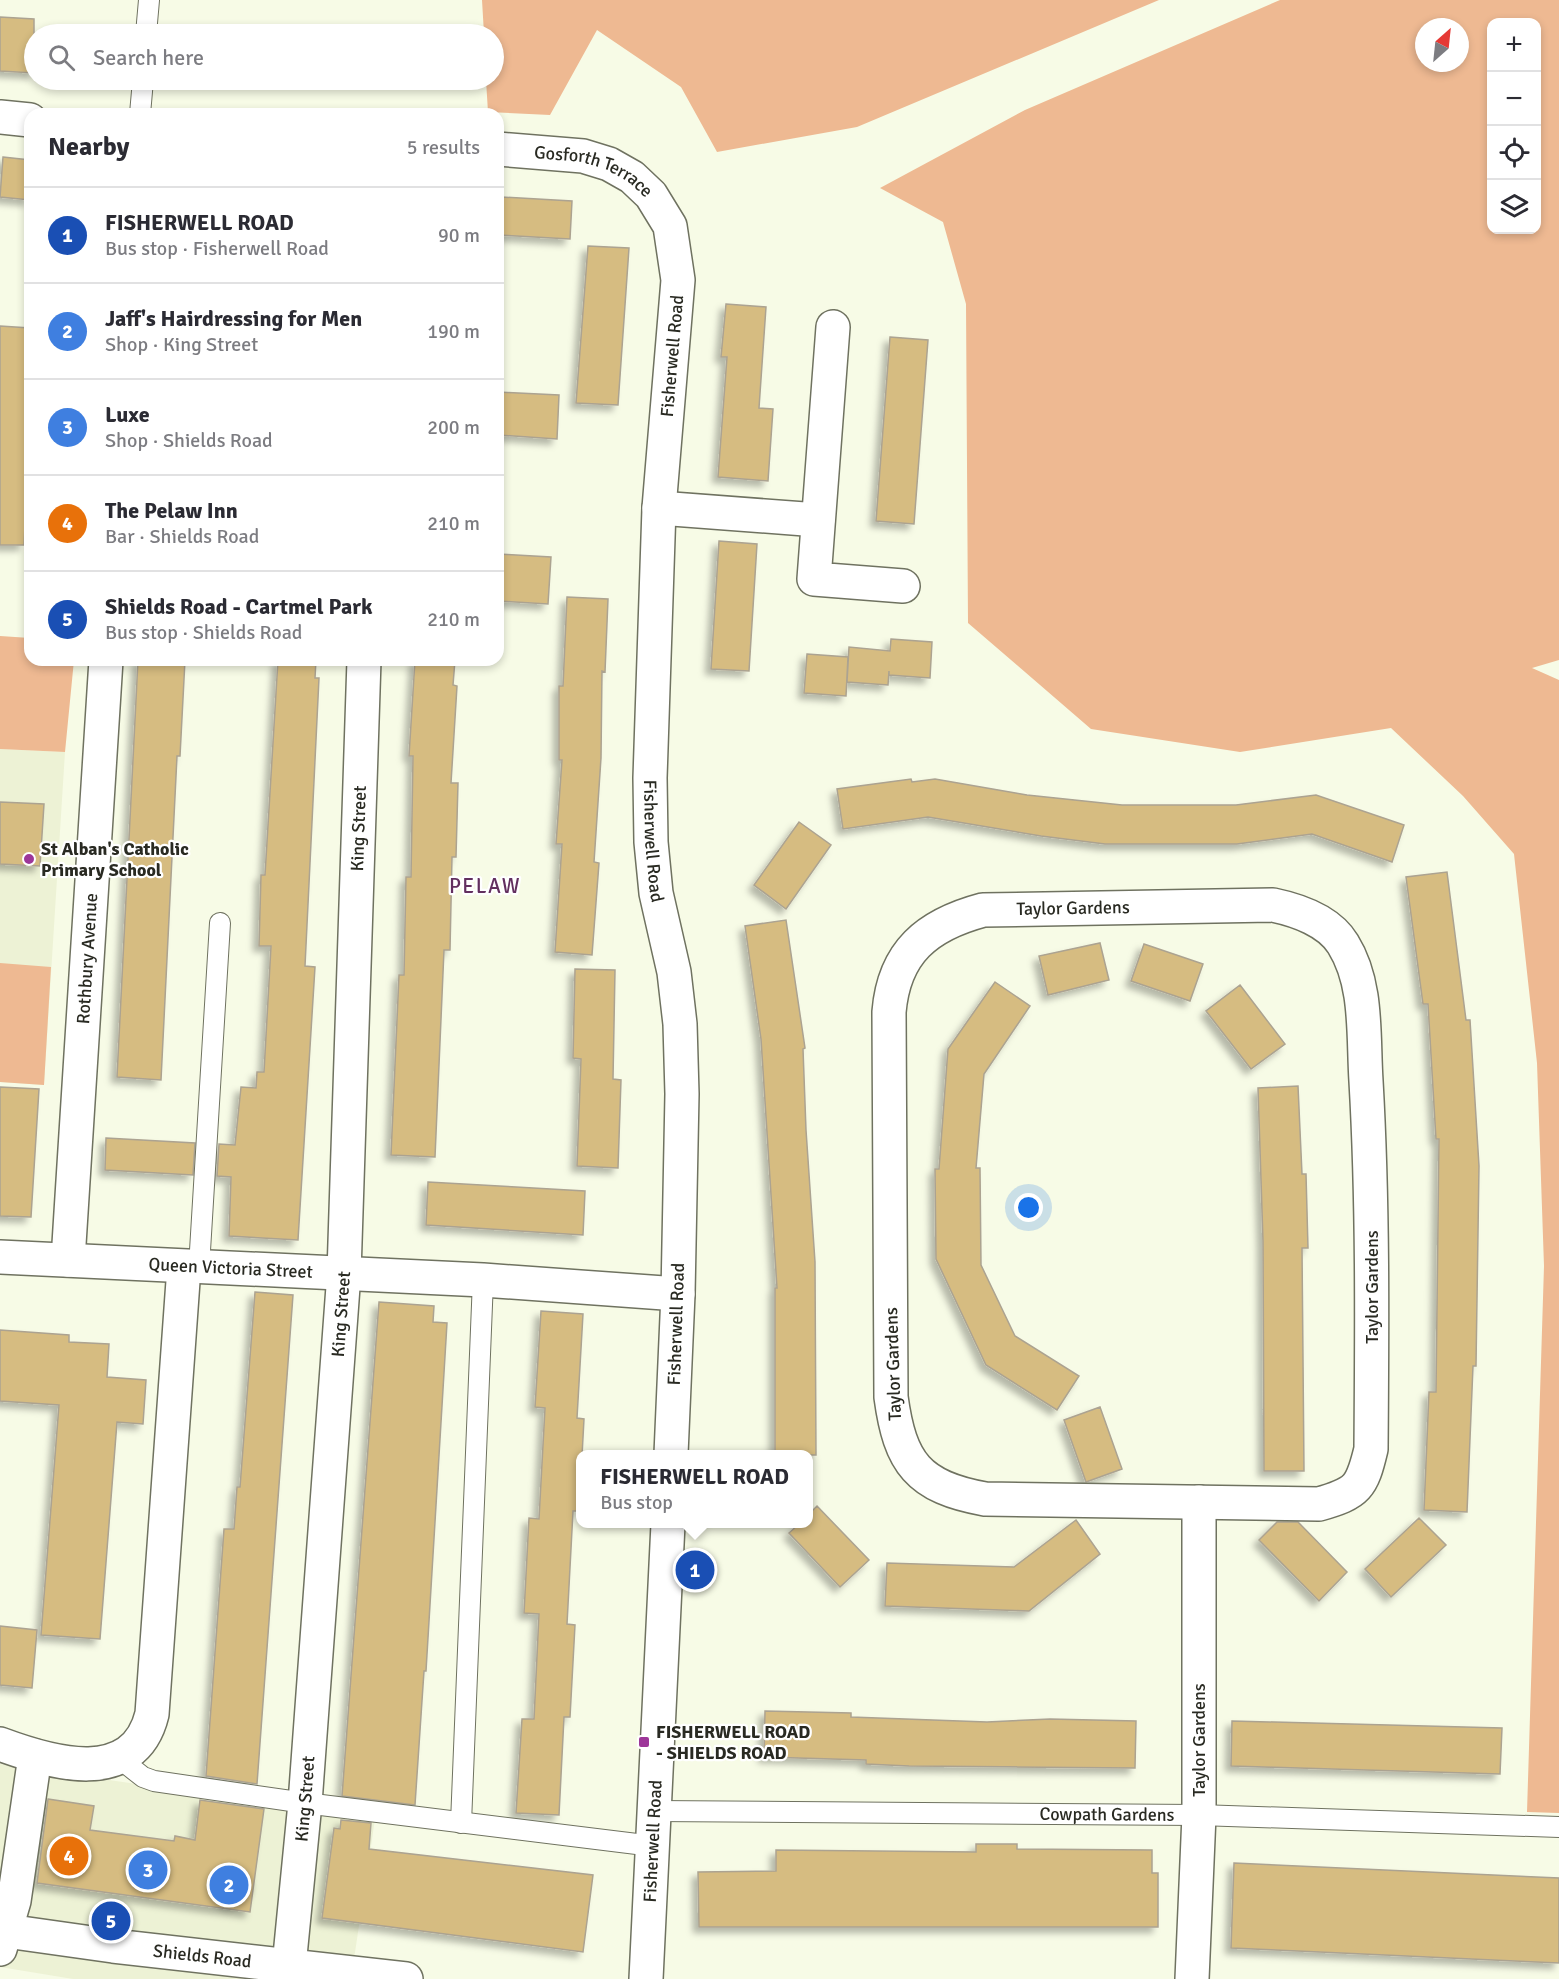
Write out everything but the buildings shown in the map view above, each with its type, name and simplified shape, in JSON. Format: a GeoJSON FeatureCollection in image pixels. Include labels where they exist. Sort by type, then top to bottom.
{"type":"FeatureCollection","features":[{"type":"Feature","properties":{"kind":"street"},"geometry":{"type":"LineString","coordinates":[[0,117],[24,119]]}},
{"type":"Feature","properties":{"kind":"street","name":"Gosforth Terrace"},"geometry":{"type":"LineString","coordinates":[[504,149],[583,156],[609,164],[632,177],[651,195],[670,226]]}},
{"type":"Feature","properties":{"kind":"street","name":"Fisherwell Road"},"geometry":{"type":"LineString","coordinates":[[670,226],[678,280],[659,508],[650,778],[651,842],[656,893],[674,972],[680,1024],[682,1094],[678,1294],[671,1450]]}},
{"type":"Feature","properties":{"kind":"street"},"geometry":{"type":"LineString","coordinates":[[833,327],[814,579],[903,586]]}},
{"type":"Feature","properties":{"kind":"street"},"geometry":{"type":"LineString","coordinates":[[659,508],[818,520]]}},
{"type":"Feature","properties":{"kind":"street","name":"Rothbury Avenue"},"geometry":{"type":"LineString","coordinates":[[68,1260],[106,666]]}},
{"type":"Feature","properties":{"kind":"street","name":"King Street"},"geometry":{"type":"LineString","coordinates":[[289,1966],[305,1803],[344,1273],[364,666]]}},
{"type":"Feature","properties":{"kind":"street","name":"Taylor Gardens"},"geometry":{"type":"LineString","coordinates":[[1273,905],[1296,909],[1320,923],[1342,942],[1360,980],[1372,1183],[1371,1449],[1363,1480],[1344,1497],[1319,1504],[1199,1502],[985,1500],[953,1493],[914,1469],[896,1433],[891,1397],[889,1012],[891,986],[902,962],[923,936],[952,918],[983,910],[1273,905]]}},
{"type":"Feature","properties":{"kind":"street","name":"Queen Victoria Street"},"geometry":{"type":"LineString","coordinates":[[0,1257],[483,1280],[678,1294]]}},
{"type":"Feature","properties":{"kind":"street"},"geometry":{"type":"LineString","coordinates":[[0,1744],[35,1756],[79,1765],[103,1763],[119,1758],[135,1746],[148,1731],[152,1714],[192,1267]]}},
{"type":"Feature","properties":{"kind":"street","name":"Taylor Gardens"},"geometry":{"type":"LineString","coordinates":[[1192,1979],[1200,1815],[1199,1502]]}},
{"type":"Feature","properties":{"kind":"street","name":"Fisherwell Road"},"geometry":{"type":"LineString","coordinates":[[646,1979],[668,1528]]}},
{"type":"Feature","properties":{"kind":"street"},"geometry":{"type":"LineString","coordinates":[[2,1937],[14,1901],[35,1756]]}},
{"type":"Feature","properties":{"kind":"street","name":"Shields Road"},"geometry":{"type":"LineString","coordinates":[[2,1937],[113,1946],[406,1979]]}},
{"type":"Feature","properties":{"kind":"lane"},"geometry":{"type":"LineString","coordinates":[[147,24],[149,0]]}},
{"type":"Feature","properties":{"kind":"lane"},"geometry":{"type":"LineString","coordinates":[[140,108],[141,90]]}},
{"type":"Feature","properties":{"kind":"lane"},"geometry":{"type":"LineString","coordinates":[[192,1267],[220,923]]}},
{"type":"Feature","properties":{"kind":"lane"},"geometry":{"type":"LineString","coordinates":[[461,1822],[483,1280]]}},
{"type":"Feature","properties":{"kind":"lane"},"geometry":{"type":"LineString","coordinates":[[119,1758],[143,1777],[154,1781],[305,1803],[653,1846]]}},
{"type":"Feature","properties":{"kind":"lane","name":"Cowpath Gardens"},"geometry":{"type":"LineString","coordinates":[[654,1810],[1200,1815],[1559,1827]]}},
{"type":"Feature","properties":{"kind":"shaded area"},"geometry":{"type":"Polygon","coordinates":[[[482,0],[1159,0],[857,127],[717,152],[681,87],[597,30],[550,115],[504,113],[504,108],[488,108],[487,90],[504,90],[504,24],[483,24],[482,0]]]}},
{"type":"Feature","properties":{"kind":"shaded area"},"geometry":{"type":"Polygon","coordinates":[[[1280,0],[1559,0],[1559,660],[1532,668],[1559,680],[1559,1813],[1527,1812],[1544,1266],[1537,1063],[1514,854],[1463,796],[1391,728],[1240,752],[1091,729],[968,623],[966,304],[943,222],[880,188],[1025,110],[1280,0]]]}},
{"type":"Feature","properties":{"kind":"shaded area"},"geometry":{"type":"Polygon","coordinates":[[[0,636],[24,638],[24,666],[73,666],[65,752],[0,749],[0,636]]]}},
{"type":"Feature","properties":{"kind":"shaded area","name":"St Alban's Catholic Primary School"},"geometry":{"type":"Polygon","coordinates":[[[0,749],[65,752],[44,1085],[0,1082],[0,749]]]}},
{"type":"Feature","properties":{"kind":"shaded area"},"geometry":{"type":"Polygon","coordinates":[[[0,963],[51,967],[44,1085],[0,1082],[0,963]]]}},
{"type":"Feature","properties":{"kind":"shaded area"},"geometry":{"type":"Polygon","coordinates":[[[0,1764],[375,1819],[351,1979],[73,1979],[0,1967],[0,1764]]]}},
{"type":"Feature","properties":{"kind":"place","name":"St Alban's Catholic Primary School"},"geometry":{"type":"Point","coordinates":[29,859]}},
{"type":"Feature","properties":{"kind":"place","name":"FISHERWELL ROAD"},"geometry":{"type":"Point","coordinates":[695,1570]}},
{"type":"Feature","properties":{"kind":"place","name":"FISHERWELL ROAD - SHIELDS ROAD"},"geometry":{"type":"Point","coordinates":[644,1742]}},
{"type":"Feature","properties":{"kind":"place","name":"The Pelaw Inn"},"geometry":{"type":"Point","coordinates":[69,1856]}},
{"type":"Feature","properties":{"kind":"place","name":"Luxe"},"geometry":{"type":"Point","coordinates":[148,1870]}},
{"type":"Feature","properties":{"kind":"place","name":"Jaff's Hairdressing for Men"},"geometry":{"type":"Point","coordinates":[229,1885]}},
{"type":"Feature","properties":{"kind":"place","name":"Shields Road - Cartmel Park"},"geometry":{"type":"Point","coordinates":[111,1921]}},
{"type":"Feature","properties":{"kind":"district","name":"PELAW"},"geometry":{"type":"Point","coordinates":[485,886]}}]}
